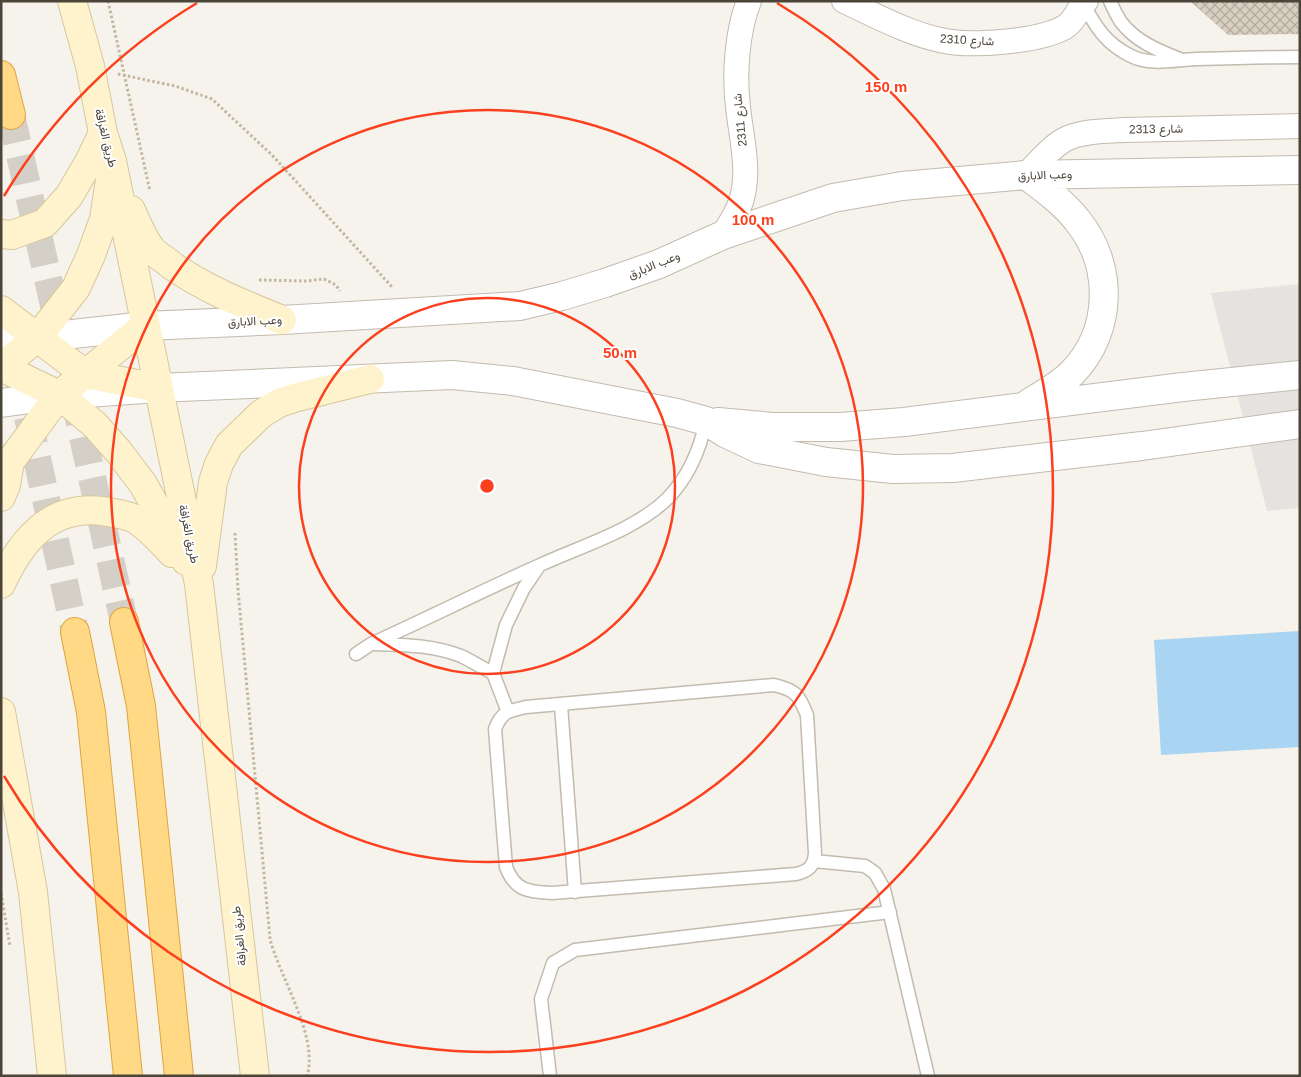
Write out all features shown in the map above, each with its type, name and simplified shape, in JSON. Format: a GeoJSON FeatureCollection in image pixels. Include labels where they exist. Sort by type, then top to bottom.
{"type":"FeatureCollection","features":[{"type":"Feature","properties":{"kind":"highway"},"geometry":{"type":"LineString","coordinates":[[1,75],[11,115]]}},
{"type":"Feature","properties":{"kind":"highway"},"geometry":{"type":"LineString","coordinates":[[124,622],[141,706],[179,1076]]}},
{"type":"Feature","properties":{"kind":"highway"},"geometry":{"type":"LineString","coordinates":[[75,632],[91,712],[128,1076]]}},
{"type":"Feature","properties":{"kind":"main road","name":"طريق الغرافة"},"geometry":{"type":"LineString","coordinates":[[72,1],[90,66],[103,133],[112,161],[199,584],[255,1076]]}},
{"type":"Feature","properties":{"kind":"main road"},"geometry":{"type":"LineString","coordinates":[[1,234],[12,235],[45,224],[69,196],[103,133]]}},
{"type":"Feature","properties":{"kind":"main road"},"geometry":{"type":"LineString","coordinates":[[112,161],[138,227],[153,251],[186,275],[218,294],[282,320]]}},
{"type":"Feature","properties":{"kind":"main road"},"geometry":{"type":"LineString","coordinates":[[112,161],[104,219],[76,288],[37,338],[1,367],[59,395],[95,425],[143,484],[199,584]]}},
{"type":"Feature","properties":{"kind":"main road"},"geometry":{"type":"LineString","coordinates":[[1,310],[85,374],[158,388]]}},
{"type":"Feature","properties":{"kind":"main road"},"geometry":{"type":"LineString","coordinates":[[1,497],[10,462],[59,395],[145,326]]}},
{"type":"Feature","properties":{"kind":"main road"},"geometry":{"type":"LineString","coordinates":[[199,584],[213,482],[229,444],[261,414],[279,403],[370,379]]}},
{"type":"Feature","properties":{"kind":"main road"},"geometry":{"type":"LineString","coordinates":[[1,584],[21,548],[41,526],[64,515],[88,510],[134,518],[162,542],[199,584]]}},
{"type":"Feature","properties":{"kind":"main road"},"geometry":{"type":"LineString","coordinates":[[1,712],[33,892],[52,1076]]}},
{"type":"Feature","properties":{"kind":"street","name":"شارع 2311"},"geometry":{"type":"LineString","coordinates":[[723,235],[736,214],[742,198],[744,185],[745,169],[736,80],[740,42],[749,1]]}},
{"type":"Feature","properties":{"kind":"street","name":"شارع 2310"},"geometry":{"type":"LineString","coordinates":[[844,1],[903,28],[933,38],[978,43],[1017,41],[1055,31],[1071,22],[1084,2]]}},
{"type":"Feature","properties":{"kind":"street","name":"شارع 2313"},"geometry":{"type":"LineString","coordinates":[[1026,174],[1054,148],[1068,138],[1096,132],[1300,126]]}},
{"type":"Feature","properties":{"kind":"street","name":"وعب الابارق"},"geometry":{"type":"LineString","coordinates":[[1,340],[145,326],[520,306],[605,283],[659,264],[723,235],[833,198],[927,183],[1026,174],[1296,172]]}},
{"type":"Feature","properties":{"kind":"street"},"geometry":{"type":"LineString","coordinates":[[1019,408],[1058,385],[1073,372],[1095,342],[1105,302],[1101,270],[1089,238],[1077,219],[1026,174]]}},
{"type":"Feature","properties":{"kind":"street"},"geometry":{"type":"LineString","coordinates":[[1,403],[59,395],[158,388],[452,376],[514,381],[677,413],[706,421],[773,427],[840,427],[904,422],[1300,374]]}},
{"type":"Feature","properties":{"kind":"street"},"geometry":{"type":"LineString","coordinates":[[706,421],[725,433],[759,449],[826,462],[893,469],[953,468],[1142,446],[1300,424]]}},
{"type":"Feature","properties":{"kind":"lane"},"geometry":{"type":"LineString","coordinates":[[1110,1],[1121,22],[1132,33],[1158,50],[1183,60]]}},
{"type":"Feature","properties":{"kind":"lane"},"geometry":{"type":"LineString","coordinates":[[1084,2],[1095,27],[1106,39],[1132,57],[1156,62],[1300,56]]}},
{"type":"Feature","properties":{"kind":"lane"},"geometry":{"type":"LineString","coordinates":[[356,654],[371,644],[633,524],[668,498],[682,481],[702,442],[706,421]]}},
{"type":"Feature","properties":{"kind":"lane"},"geometry":{"type":"LineString","coordinates":[[508,712],[493,672],[506,625],[524,588],[540,565]]}},
{"type":"Feature","properties":{"kind":"lane"},"geometry":{"type":"LineString","coordinates":[[371,644],[415,645],[437,648],[462,657],[493,672]]}},
{"type":"Feature","properties":{"kind":"lane"},"geometry":{"type":"LineString","coordinates":[[774,685],[789,689],[797,695],[808,715],[815,853],[814,861],[810,868],[796,874],[575,892],[538,892],[521,889],[511,878],[506,868],[495,729],[500,718],[508,712],[526,707],[561,704],[774,685]]}},
{"type":"Feature","properties":{"kind":"lane"},"geometry":{"type":"LineString","coordinates":[[561,704],[575,892]]}},
{"type":"Feature","properties":{"kind":"lane"},"geometry":{"type":"LineString","coordinates":[[814,861],[865,866],[875,874],[884,889],[928,1076]]}},
{"type":"Feature","properties":{"kind":"lane"},"geometry":{"type":"LineString","coordinates":[[550,1076],[541,999],[553,963],[575,950],[890,912]]}},
{"type":"Feature","properties":{"kind":"path"},"geometry":{"type":"LineString","coordinates":[[108,1],[151,194]]}},
{"type":"Feature","properties":{"kind":"path"},"geometry":{"type":"LineString","coordinates":[[90,66],[125,76],[175,86],[212,99],[272,155],[414,312]]}},
{"type":"Feature","properties":{"kind":"path"},"geometry":{"type":"LineString","coordinates":[[255,279],[262,281],[306,281],[324,279],[336,285],[354,316]]}},
{"type":"Feature","properties":{"kind":"path"},"geometry":{"type":"LineString","coordinates":[[235,532],[238,590],[270,939],[274,955],[303,1024],[309,1049],[307,1076]]}},
{"type":"Feature","properties":{"kind":"shaded area"},"geometry":{"type":"Polygon","coordinates":[[[1300,284],[1300,508],[1267,511],[1211,293],[1300,284]]]}},
{"type":"Feature","properties":{"kind":"water"},"geometry":{"type":"Polygon","coordinates":[[[1300,631],[1300,747],[1161,755],[1154,640],[1300,631]]]}},
{"type":"Feature","properties":{"kind":"building"},"geometry":{"type":"Polygon","coordinates":[[[1190,1],[1300,1],[1300,34],[1228,35],[1190,1]]]}},
{"type":"Feature","properties":{"kind":"tunnel"},"geometry":{"type":"LineString","coordinates":[[11,115],[60,332]]}},
{"type":"Feature","properties":{"kind":"tunnel"},"geometry":{"type":"LineString","coordinates":[[19,376],[75,632]]}},
{"type":"Feature","properties":{"kind":"tunnel"},"geometry":{"type":"LineString","coordinates":[[74,396],[124,622]]}}]}
